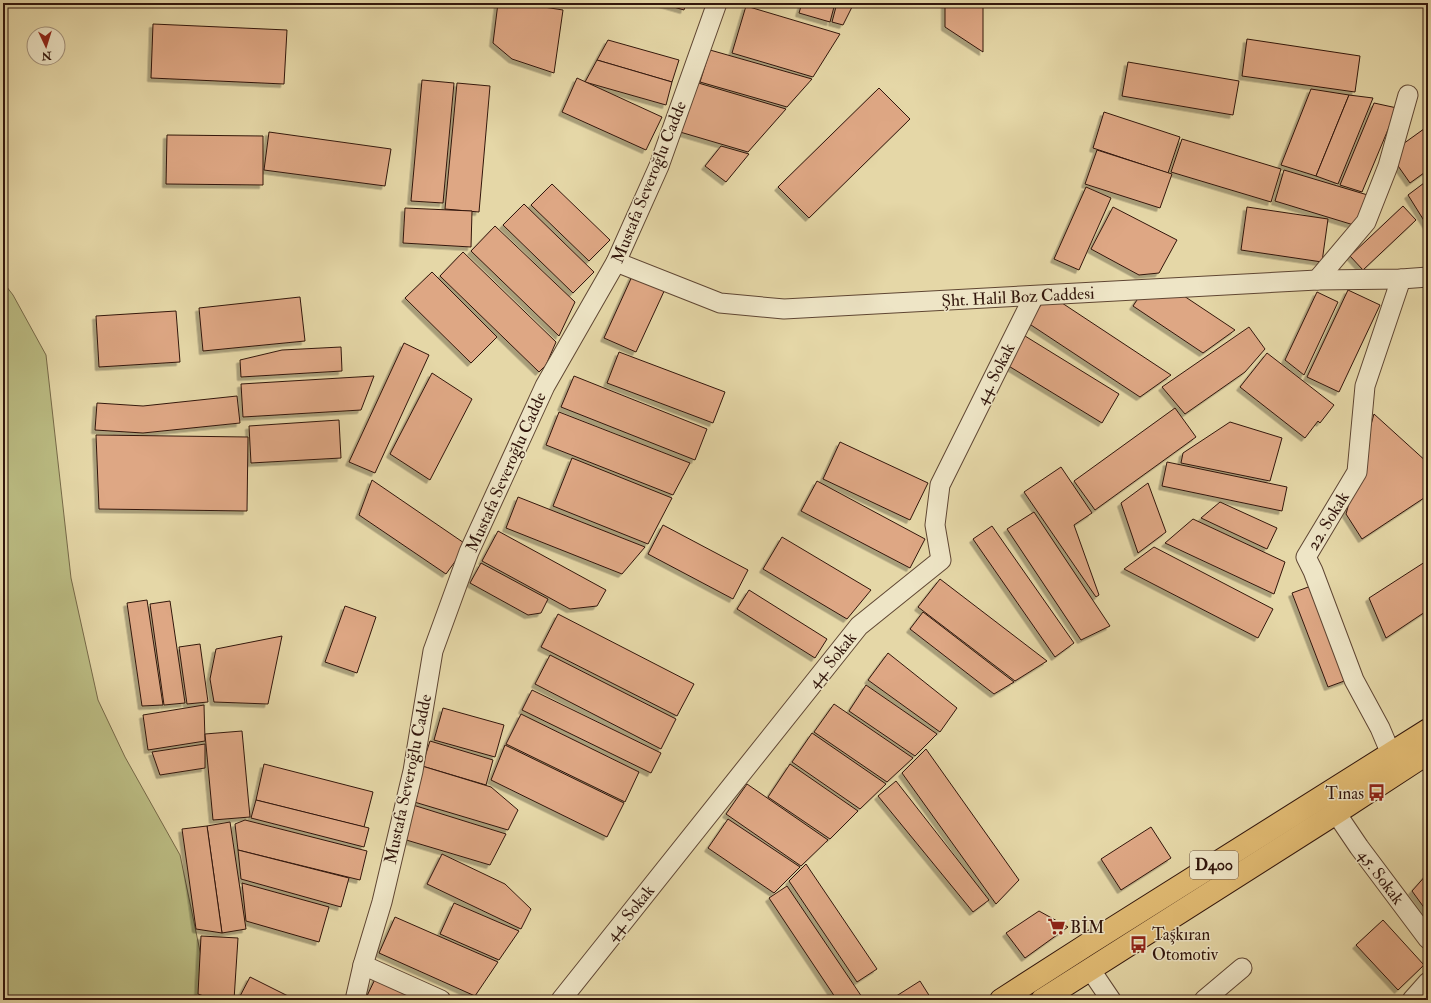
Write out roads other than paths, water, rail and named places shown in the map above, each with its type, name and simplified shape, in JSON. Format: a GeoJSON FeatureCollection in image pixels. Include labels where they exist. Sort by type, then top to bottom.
{"type":"FeatureCollection","features":[{"type":"Feature","properties":{"kind":"main road","name":"D400"},"geometry":{"type":"LineString","coordinates":[[1001,1000],[1428,730]]}},
{"type":"Feature","properties":{"kind":"main road","name":"D400"},"geometry":{"type":"LineString","coordinates":[[1042,1000],[1336,813],[1428,752]]}},
{"type":"Feature","properties":{"kind":"street","name":"Mustafa Severoğlu Cadde"},"geometry":{"type":"LineString","coordinates":[[355,1000],[363,965],[382,902],[413,771],[433,651],[469,552],[545,386],[616,262],[659,166],[717,3]]}},
{"type":"Feature","properties":{"kind":"street"},"geometry":{"type":"LineString","coordinates":[[1317,280],[1366,222],[1388,166],[1408,95]]}},
{"type":"Feature","properties":{"kind":"street","name":"Şht. Halil Boz Caddesi"},"geometry":{"type":"LineString","coordinates":[[616,262],[720,303],[784,309],[1317,280],[1401,279],[1428,277]]}},
{"type":"Feature","properties":{"kind":"street","name":"22. Sokak"},"geometry":{"type":"LineString","coordinates":[[1391,754],[1380,728],[1354,680],[1314,571],[1306,557],[1357,472],[1365,386],[1401,279]]}},
{"type":"Feature","properties":{"kind":"street","name":"44. Sokak"},"geometry":{"type":"LineString","coordinates":[[561,1000],[859,626],[941,560],[936,525],[940,486],[1034,296]]}},
{"type":"Feature","properties":{"kind":"street","name":"45. Sokak"},"geometry":{"type":"LineString","coordinates":[[1336,813],[1359,847],[1428,939]]}},
{"type":"Feature","properties":{"kind":"street"},"geometry":{"type":"LineString","coordinates":[[363,965],[441,1000]]}},
{"type":"Feature","properties":{"kind":"street"},"geometry":{"type":"LineString","coordinates":[[1204,1000],[1242,968]]}},
{"type":"Feature","properties":{"kind":"street"},"geometry":{"type":"LineString","coordinates":[[1090,969],[1111,1000]]}},
{"type":"Feature","properties":{"kind":"street"},"geometry":{"type":"LineString","coordinates":[[1412,1000],[1428,982]]}},
{"type":"Feature","properties":{"kind":"place","name":"Tınas"},"geometry":{"type":"Point","coordinates":[1377,793]}},
{"type":"Feature","properties":{"kind":"place","name":"BİM"},"geometry":{"type":"Point","coordinates":[1057,927]}},
{"type":"Feature","properties":{"kind":"place","name":"Taşkıran Otomotiv"},"geometry":{"type":"Point","coordinates":[1139,944]}}]}
